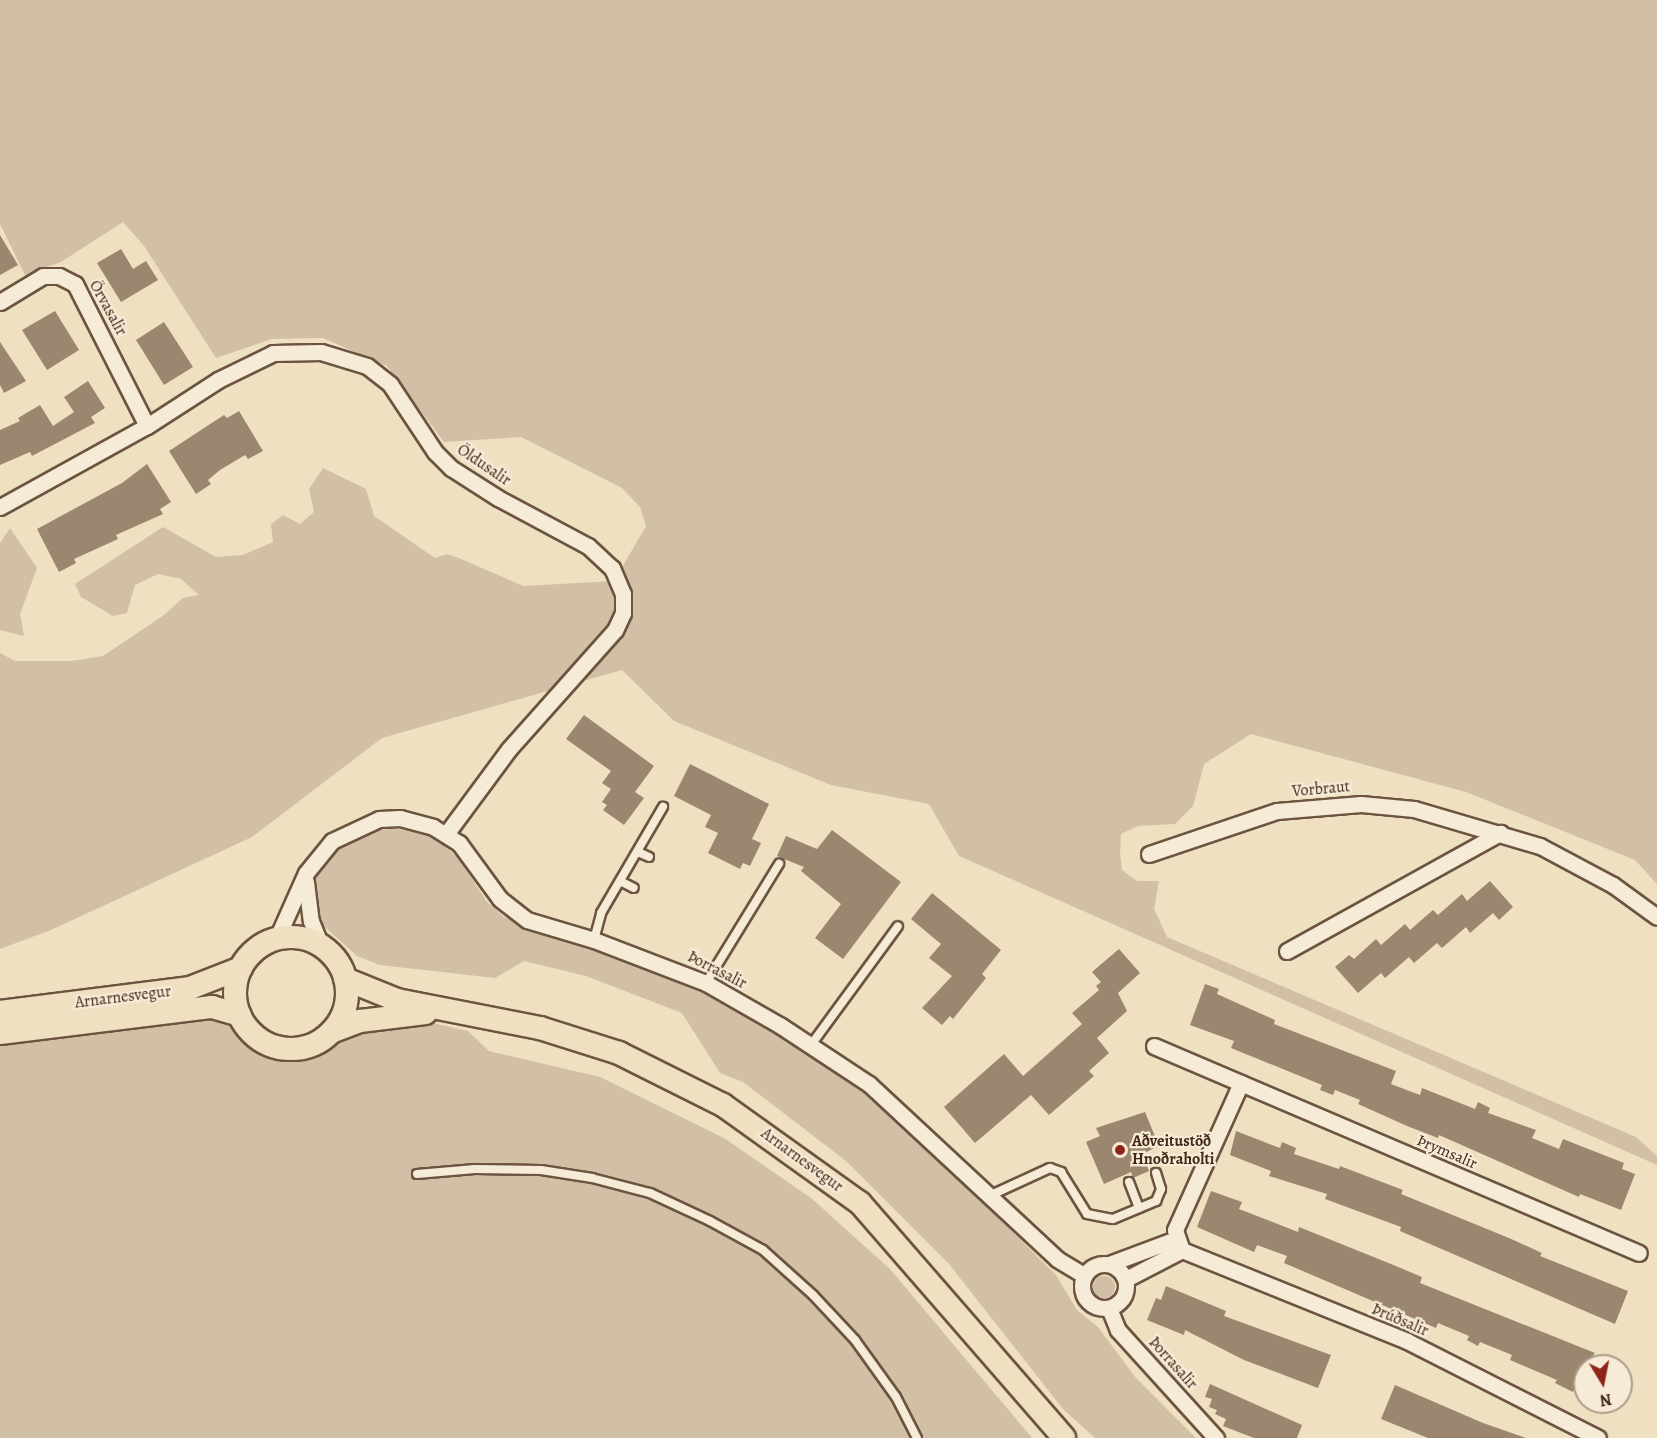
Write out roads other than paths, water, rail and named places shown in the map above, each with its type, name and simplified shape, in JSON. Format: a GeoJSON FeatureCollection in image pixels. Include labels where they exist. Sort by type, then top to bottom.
{"type":"FeatureCollection","features":[{"type":"Feature","properties":{"kind":"main road"},"geometry":{"type":"LineString","coordinates":[[298,938],[321,946],[336,960],[345,979],[345,1008],[331,1032],[304,1048],[273,1046],[259,1039],[240,1016],[236,1000],[241,968],[256,951],[276,940],[298,938]]}},
{"type":"Feature","properties":{"kind":"main road","name":"Arnarnesvegur"},"geometry":{"type":"LineString","coordinates":[[0,1012],[190,988],[241,968]]}},
{"type":"Feature","properties":{"kind":"main road","name":"Arnarnesvegur"},"geometry":{"type":"LineString","coordinates":[[345,979],[373,993],[452,1013],[540,1028],[619,1053],[723,1105],[764,1132],[860,1203],[1064,1438]]}},
{"type":"Feature","properties":{"kind":"main road","name":"Arnarnesvegur"},"geometry":{"type":"LineString","coordinates":[[0,1033],[212,1007],[240,1016]]}},
{"type":"Feature","properties":{"kind":"main road","name":"Arnarnesvegur"},"geometry":{"type":"LineString","coordinates":[[331,1032],[360,1021],[390,1016],[452,1013]]}},
{"type":"Feature","properties":{"kind":"street","name":"Örvasalir"},"geometry":{"type":"LineString","coordinates":[[0,302],[43,276],[60,276],[75,284],[147,426]]}},
{"type":"Feature","properties":{"kind":"street","name":"Öldusalir"},"geometry":{"type":"LineString","coordinates":[[0,507],[147,426],[219,380],[273,353],[296,350],[343,356],[367,366],[390,384],[435,452],[451,468],[498,498],[588,546],[612,568],[623,594],[623,613],[615,630],[509,749],[446,834]]}},
{"type":"Feature","properties":{"kind":"street","name":"Vorbraut"},"geometry":{"type":"LineString","coordinates":[[1149,854],[1277,812],[1361,804],[1414,809],[1540,846],[1595,874],[1657,917]]}},
{"type":"Feature","properties":{"kind":"street","name":"Þorrasalir"},"geometry":{"type":"LineString","coordinates":[[276,940],[306,873],[332,841],[379,819],[419,822],[446,834],[471,856],[500,899],[527,920],[594,940],[706,983],[869,1084],[1057,1259],[1084,1275]]}},
{"type":"Feature","properties":{"kind":"street"},"geometry":{"type":"LineString","coordinates":[[1287,951],[1500,833]]}},
{"type":"Feature","properties":{"kind":"street"},"geometry":{"type":"LineString","coordinates":[[306,873],[307,903],[321,946]]}},
{"type":"Feature","properties":{"kind":"street","name":"Þrymsalir"},"geometry":{"type":"LineString","coordinates":[[1154,1046],[1639,1253]]}},
{"type":"Feature","properties":{"kind":"street"},"geometry":{"type":"LineString","coordinates":[[1179,1244],[1175,1230],[1241,1083]]}},
{"type":"Feature","properties":{"kind":"street"},"geometry":{"type":"LineString","coordinates":[[1179,1244],[1126,1279],[1122,1300],[1109,1308],[1088,1302],[1082,1289],[1084,1275],[1094,1265],[1109,1264],[1179,1244]]}},
{"type":"Feature","properties":{"kind":"street","name":"Þrúðsalir"},"geometry":{"type":"LineString","coordinates":[[1179,1244],[1407,1341],[1598,1438]]}},
{"type":"Feature","properties":{"kind":"street"},"geometry":{"type":"LineString","coordinates":[[1109,1264],[1126,1279]]}},
{"type":"Feature","properties":{"kind":"street","name":"Þorrasalir"},"geometry":{"type":"LineString","coordinates":[[1109,1308],[1118,1330],[1216,1438]]}},
{"type":"Feature","properties":{"kind":"lane"},"geometry":{"type":"LineString","coordinates":[[594,940],[601,913],[622,882],[663,807]]}},
{"type":"Feature","properties":{"kind":"lane"},"geometry":{"type":"LineString","coordinates":[[638,852],[649,857]]}},
{"type":"Feature","properties":{"kind":"lane"},"geometry":{"type":"LineString","coordinates":[[706,983],[779,864]]}},
{"type":"Feature","properties":{"kind":"lane"},"geometry":{"type":"LineString","coordinates":[[622,882],[634,888]]}},
{"type":"Feature","properties":{"kind":"lane"},"geometry":{"type":"LineString","coordinates":[[811,1046],[898,926]]}},
{"type":"Feature","properties":{"kind":"lane"},"geometry":{"type":"LineString","coordinates":[[417,1174],[476,1168],[541,1170],[592,1178],[650,1193],[710,1221],[763,1250],[820,1303],[855,1340],[890,1388],[916,1438]]}},
{"type":"Feature","properties":{"kind":"lane"},"geometry":{"type":"LineString","coordinates":[[990,1196],[1050,1168],[1061,1172],[1081,1208],[1095,1218],[1113,1219],[1159,1197],[1156,1173]]}},
{"type":"Feature","properties":{"kind":"lane"},"geometry":{"type":"LineString","coordinates":[[1129,1182],[1139,1208]]}},
{"type":"Feature","properties":{"kind":"place","name":"Aðveitustöð Hnoðraholti"},"geometry":{"type":"Point","coordinates":[1120,1150]}}]}
